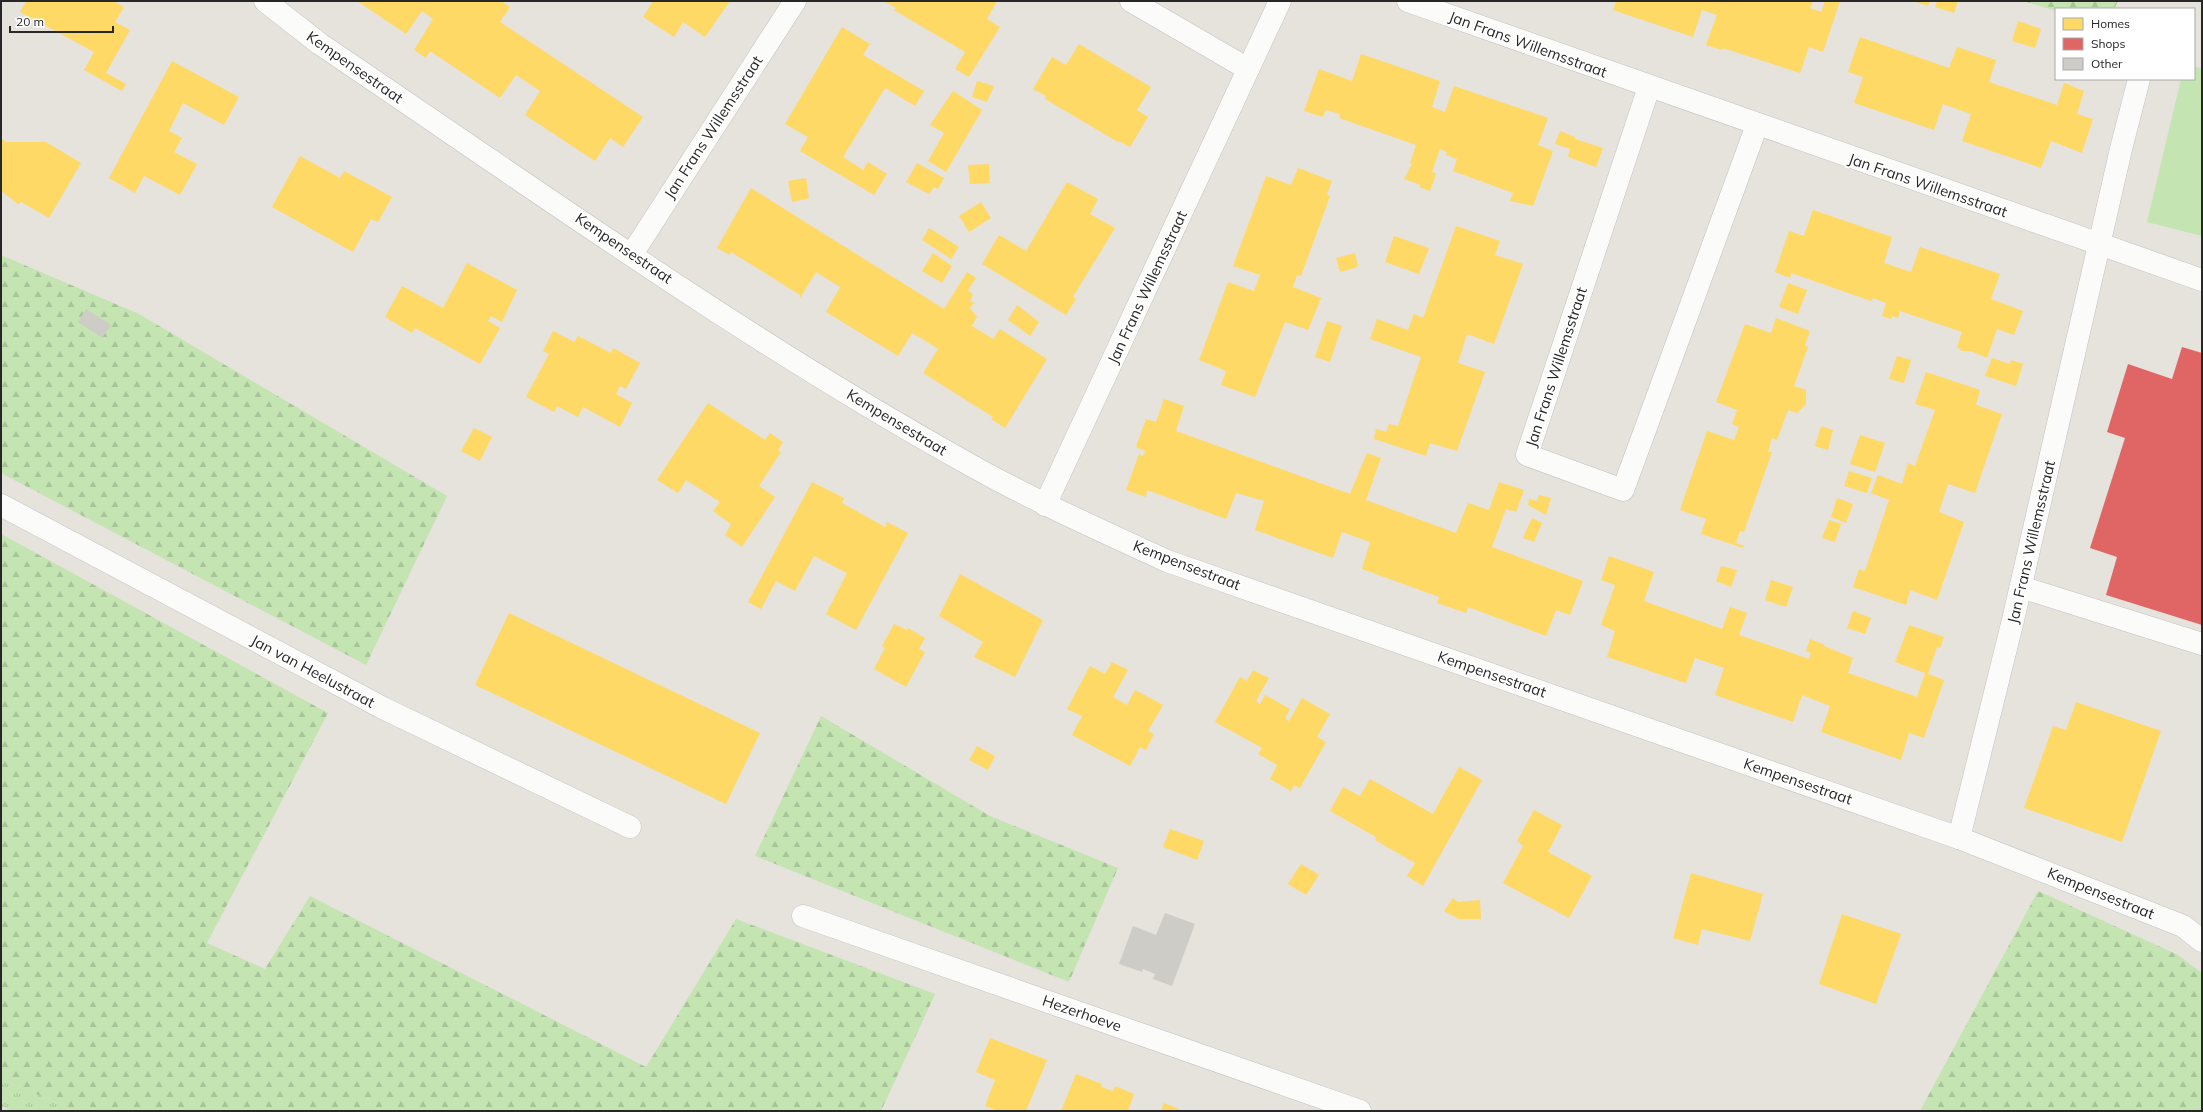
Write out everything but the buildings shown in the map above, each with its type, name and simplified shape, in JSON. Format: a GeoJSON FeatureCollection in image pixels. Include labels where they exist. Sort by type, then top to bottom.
{"type":"FeatureCollection","features":[{"type":"Feature","properties":{"kind":"street","name":"Kempensestraat"},"geometry":{"type":"LineString","coordinates":[[265,1],[320,44],[772,348],[954,456],[1045,505],[1166,561],[1959,838],[2183,926],[2202,941]]}},
{"type":"Feature","properties":{"kind":"street","name":"Jan Frans Willemsstraat"},"geometry":{"type":"LineString","coordinates":[[632,254],[795,1]]}},
{"type":"Feature","properties":{"kind":"street"},"geometry":{"type":"LineString","coordinates":[[1131,1],[1248,69]]}},
{"type":"Feature","properties":{"kind":"street","name":"Jan Frans Willemsstraat"},"geometry":{"type":"LineString","coordinates":[[1045,505],[1280,1]]}},
{"type":"Feature","properties":{"kind":"street","name":"Jan Frans Willemsstraat"},"geometry":{"type":"LineString","coordinates":[[1408,1],[2098,245]]}},
{"type":"Feature","properties":{"kind":"street","name":"Jan Frans Willemsstraat"},"geometry":{"type":"LineString","coordinates":[[1959,838],[2020,587],[2098,245],[2139,80]]}},
{"type":"Feature","properties":{"kind":"street","name":"Jan Frans Willemsstraat"},"geometry":{"type":"LineString","coordinates":[[1649,87],[1526,455],[1623,490],[1757,125]]}},
{"type":"Feature","properties":{"kind":"street"},"geometry":{"type":"LineString","coordinates":[[2098,245],[2202,280]]}},
{"type":"Feature","properties":{"kind":"street","name":"Jan van Heelustraat"},"geometry":{"type":"LineString","coordinates":[[1,505],[383,708],[630,827]]}},
{"type":"Feature","properties":{"kind":"street"},"geometry":{"type":"LineString","coordinates":[[2020,587],[2202,644]]}},
{"type":"Feature","properties":{"kind":"street","name":"Hezerhoeve"},"geometry":{"type":"LineString","coordinates":[[803,916],[1360,1111]]}},
{"type":"Feature","properties":{"kind":"green space"},"geometry":{"type":"Polygon","coordinates":[[[2023,1],[2118,1],[2114,8],[2055,8],[2055,11],[2023,1]]]}},
{"type":"Feature","properties":{"kind":"green space"},"geometry":{"type":"Polygon","coordinates":[[[2195,66],[2202,69],[2202,236],[2147,222],[2181,80],[2195,80],[2195,66]]]}},
{"type":"Feature","properties":{"kind":"green space"},"geometry":{"type":"Polygon","coordinates":[[[1,255],[139,314],[447,496],[366,665],[1,473],[1,255]]]}},
{"type":"Feature","properties":{"kind":"green space"},"geometry":{"type":"Polygon","coordinates":[[[1,534],[328,713],[207,943],[265,969],[310,896],[646,1067],[736,919],[935,994],[881,1111],[75,1111],[1,1079],[1,534]]]}},
{"type":"Feature","properties":{"kind":"green space"},"geometry":{"type":"Polygon","coordinates":[[[821,716],[990,816],[1118,868],[1069,982],[755,856],[821,716]]]}},
{"type":"Feature","properties":{"kind":"green space"},"geometry":{"type":"Polygon","coordinates":[[[2038,891],[2178,955],[2202,973],[2202,1111],[1920,1111],[2038,891]]]}},
{"type":"Feature","properties":{"kind":"green space"},"geometry":{"type":"Polygon","coordinates":[[[1,1079],[75,1111],[11,1111],[1,1106],[1,1079]]]}}]}
